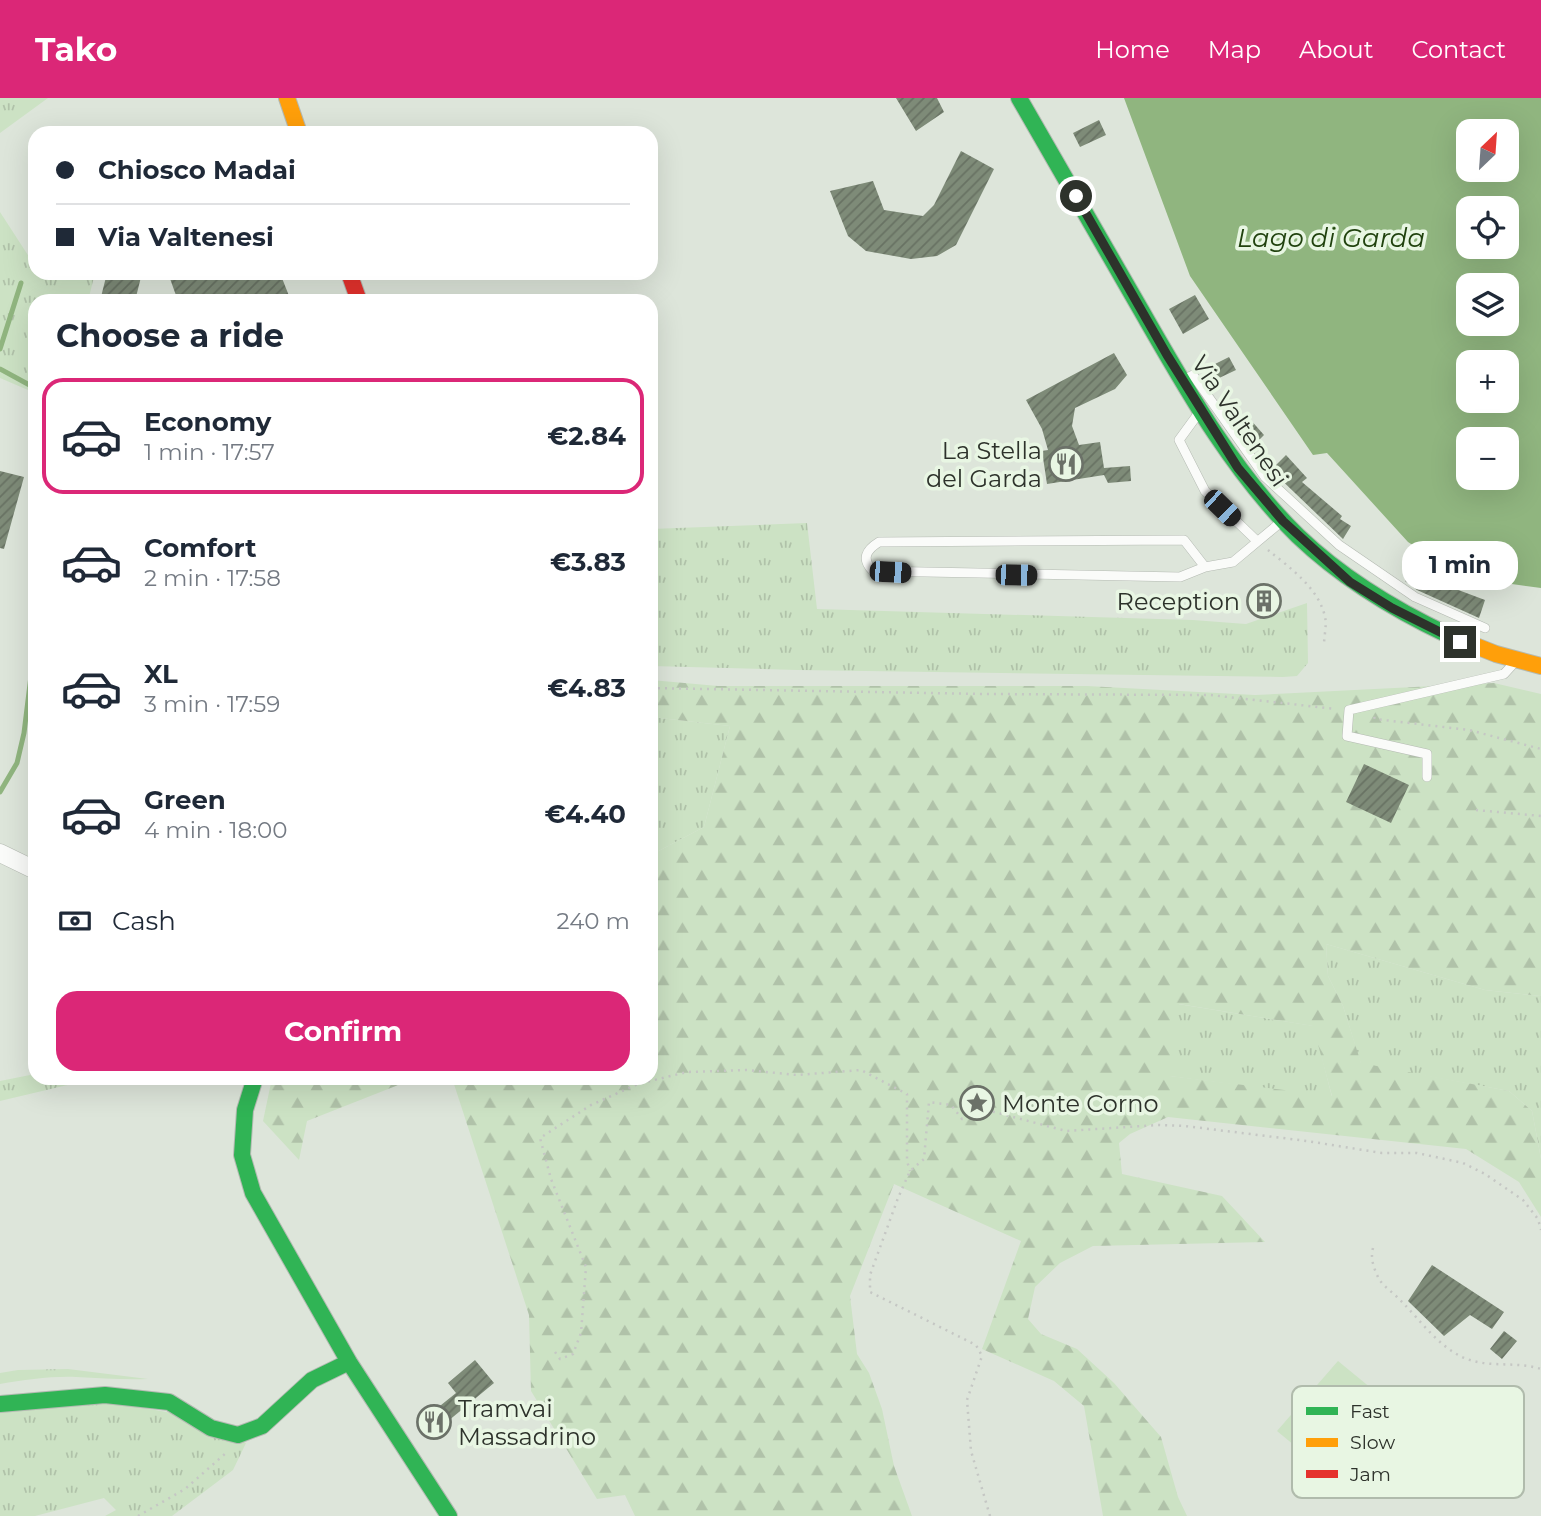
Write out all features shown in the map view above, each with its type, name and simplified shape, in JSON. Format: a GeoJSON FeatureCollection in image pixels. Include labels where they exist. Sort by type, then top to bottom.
{"type":"FeatureCollection","features":[{"type":"Feature","properties":{"kind":"street"},"geometry":{"type":"LineString","coordinates":[[287,98],[297,126]]}},
{"type":"Feature","properties":{"kind":"street","name":"Via Valtenesi"},"geometry":{"type":"LineString","coordinates":[[1019,98],[1137,304],[1188,378],[1202,410],[1238,468],[1283,521],[1350,582],[1392,608],[1460,642],[1541,666]]}},
{"type":"Feature","properties":{"kind":"street"},"geometry":{"type":"LineString","coordinates":[[0,853],[28,867]]}},
{"type":"Feature","properties":{"kind":"street"},"geometry":{"type":"LineString","coordinates":[[253,1085],[246,1110],[242,1155],[253,1193],[345,1364],[449,1516]]}},
{"type":"Feature","properties":{"kind":"street"},"geometry":{"type":"LineString","coordinates":[[0,1404],[106,1395],[169,1402],[211,1428],[238,1435],[262,1426],[312,1380],[345,1364]]}},
{"type":"Feature","properties":{"kind":"lane"},"geometry":{"type":"LineString","coordinates":[[1186,364],[1188,378],[1265,477],[1339,545],[1415,597],[1485,628]]}},
{"type":"Feature","properties":{"kind":"lane"},"geometry":{"type":"LineString","coordinates":[[1202,410],[1179,440],[1205,491],[1257,541]]}},
{"type":"Feature","properties":{"kind":"lane"},"geometry":{"type":"LineString","coordinates":[[1205,567],[1184,540],[879,542],[869,548],[865,556],[867,566],[873,571],[1180,577],[1205,567],[1233,562],[1283,521]]}},
{"type":"Feature","properties":{"kind":"lane"},"geometry":{"type":"LineString","coordinates":[[1427,777],[1427,754],[1347,736],[1349,710],[1504,674],[1517,660]]}},
{"type":"Feature","properties":{"kind":"path"},"geometry":{"type":"LineString","coordinates":[[1257,541],[1303,580],[1316,598],[1326,617],[1324,645]]}},
{"type":"Feature","properties":{"kind":"path"},"geometry":{"type":"LineString","coordinates":[[658,688],[1210,695],[1349,710]]}},
{"type":"Feature","properties":{"kind":"path"},"geometry":{"type":"LineString","coordinates":[[1372,704],[1375,719],[1469,730],[1541,749]]}},
{"type":"Feature","properties":{"kind":"path"},"geometry":{"type":"LineString","coordinates":[[1476,810],[1541,816]]}},
{"type":"Feature","properties":{"kind":"path"},"geometry":{"type":"LineString","coordinates":[[658,1079],[687,1072],[746,1070],[797,1075],[860,1070],[907,1094],[907,1161],[910,1171]]}},
{"type":"Feature","properties":{"kind":"path"},"geometry":{"type":"LineString","coordinates":[[555,1352],[559,1359],[573,1354],[581,1333],[586,1267],[551,1179],[540,1138],[591,1105],[636,1085]]}},
{"type":"Feature","properties":{"kind":"path"},"geometry":{"type":"LineString","coordinates":[[990,1516],[971,1451],[967,1400],[982,1356],[976,1345],[870,1292],[870,1275],[910,1171],[924,1158],[929,1102],[951,1105],[962,1119],[983,1108],[1066,1131],[1158,1125],[1185,1126],[1382,1153],[1417,1153],[1463,1163],[1485,1174],[1523,1200],[1538,1219],[1541,1230]]}},
{"type":"Feature","properties":{"kind":"path"},"geometry":{"type":"LineString","coordinates":[[1373,1248],[1371,1256],[1380,1280],[1421,1324],[1464,1359],[1490,1366],[1504,1363],[1541,1368]]}},
{"type":"Feature","properties":{"kind":"path"},"geometry":{"type":"LineString","coordinates":[[138,1516],[185,1489],[236,1445],[238,1435]]}},
{"type":"Feature","properties":{"kind":"green space"},"geometry":{"type":"Polygon","coordinates":[[[0,98],[48,98],[0,133],[0,98]]]}},
{"type":"Feature","properties":{"kind":"green space"},"geometry":{"type":"Polygon","coordinates":[[[0,212],[28,255],[28,280],[93,280],[90,294],[28,294],[28,390],[0,378],[0,212]]]}},
{"type":"Feature","properties":{"kind":"green space"},"geometry":{"type":"Polygon","coordinates":[[[807,523],[817,609],[1193,620],[1246,624],[1307,603],[1308,663],[1297,676],[1283,677],[658,666],[658,529],[807,523]]]}},
{"type":"Feature","properties":{"kind":"green space"},"geometry":{"type":"Polygon","coordinates":[[[658,681],[718,686],[1087,686],[1255,695],[1494,683],[1541,694],[1541,996],[1485,990],[1326,944],[1328,976],[1343,1006],[1361,1063],[1509,1091],[1532,1111],[1541,1159],[1541,1217],[1519,1182],[1466,1149],[1168,1117],[1130,1134],[1119,1143],[1122,1174],[1222,1196],[1265,1242],[1093,1246],[1060,1263],[1035,1287],[1028,1319],[1041,1334],[1077,1349],[1114,1383],[1161,1437],[1178,1497],[1187,1516],[1103,1516],[1084,1406],[1054,1381],[982,1349],[1021,1241],[894,1184],[850,1296],[857,1354],[869,1373],[882,1409],[894,1466],[912,1516],[635,1516],[625,1495],[597,1499],[531,1391],[529,1315],[454,1085],[658,1085],[658,851],[704,827],[730,726],[658,718],[658,681]],[[1179,1004],[1170,1076],[1332,1096],[1313,1026],[1179,1004]]]}},
{"type":"Feature","properties":{"kind":"green space"},"geometry":{"type":"Polygon","coordinates":[[[658,718],[730,726],[704,827],[658,851],[658,718]]]}},
{"type":"Feature","properties":{"kind":"green space"},"geometry":{"type":"Polygon","coordinates":[[[1326,944],[1485,990],[1541,996],[1541,1159],[1532,1111],[1509,1091],[1361,1064],[1343,1006],[1328,976],[1326,944]]]}},
{"type":"Feature","properties":{"kind":"green space"},"geometry":{"type":"Polygon","coordinates":[[[1178,1004],[1314,1026],[1332,1097],[1169,1076],[1178,1004]]]}},
{"type":"Feature","properties":{"kind":"green space"},"geometry":{"type":"Polygon","coordinates":[[[28,1075],[28,1085],[67,1085],[0,1101],[0,1081],[28,1075]]]}},
{"type":"Feature","properties":{"kind":"green space"},"geometry":{"type":"Polygon","coordinates":[[[271,1085],[398,1085],[307,1121],[299,1160],[263,1121],[271,1085]]]}},
{"type":"Feature","properties":{"kind":"green space"},"geometry":{"type":"Polygon","coordinates":[[[1338,1361],[1368,1386],[1316,1386],[1338,1361]]]}},
{"type":"Feature","properties":{"kind":"green space"},"geometry":{"type":"Polygon","coordinates":[[[68,1369],[148,1379],[57,1377],[0,1384],[0,1373],[68,1369]]]}},
{"type":"Feature","properties":{"kind":"green space"},"geometry":{"type":"Polygon","coordinates":[[[97,1400],[178,1414],[246,1443],[233,1470],[172,1516],[105,1516],[116,1510],[104,1498],[35,1516],[0,1516],[0,1409],[97,1400]]]}},
{"type":"Feature","properties":{"kind":"green space"},"geometry":{"type":"Polygon","coordinates":[[[1292,1414],[1292,1443],[1277,1431],[1292,1414]]]}},
{"type":"Feature","properties":{"kind":"water","name":"Lago di Garda"},"geometry":{"type":"Polygon","coordinates":[[[1124,98],[1541,98],[1541,588],[1462,577],[1408,542],[1327,453],[1313,455],[1190,276],[1124,98]]]}},
{"type":"Feature","properties":{"kind":"building"},"geometry":{"type":"Polygon","coordinates":[[[896,98],[937,98],[944,112],[916,131],[896,98]]]}},
{"type":"Feature","properties":{"kind":"building"},"geometry":{"type":"Polygon","coordinates":[[[1099,120],[1106,135],[1080,147],[1073,133],[1099,120]]]}},
{"type":"Feature","properties":{"kind":"building"},"geometry":{"type":"Polygon","coordinates":[[[961,151],[994,169],[956,245],[937,256],[911,259],[866,251],[848,236],[830,191],[873,181],[884,210],[923,216],[934,205],[961,151]]]}},
{"type":"Feature","properties":{"kind":"building"},"geometry":{"type":"Polygon","coordinates":[[[105,280],[140,280],[137,294],[102,294],[105,280]]]}},
{"type":"Feature","properties":{"kind":"building"},"geometry":{"type":"Polygon","coordinates":[[[170,280],[283,280],[288,294],[176,294],[170,280]]]}},
{"type":"Feature","properties":{"kind":"building"},"geometry":{"type":"Polygon","coordinates":[[[1195,295],[1209,319],[1183,334],[1169,309],[1195,295]]]}},
{"type":"Feature","properties":{"kind":"building"},"geometry":{"type":"Polygon","coordinates":[[[1114,353],[1127,375],[1115,389],[1075,408],[1072,426],[1079,445],[1100,442],[1104,468],[1130,466],[1131,481],[1108,483],[1104,475],[1047,484],[1042,451],[1048,450],[1042,429],[1026,400],[1114,353]]]}},
{"type":"Feature","properties":{"kind":"building"},"geometry":{"type":"Polygon","coordinates":[[[1229,357],[1236,370],[1217,379],[1211,366],[1229,357]]]}},
{"type":"Feature","properties":{"kind":"building"},"geometry":{"type":"Polygon","coordinates":[[[1249,418],[1264,435],[1253,446],[1238,427],[1249,418]]]}},
{"type":"Feature","properties":{"kind":"building"},"geometry":{"type":"Polygon","coordinates":[[[1286,455],[1307,478],[1302,482],[1342,516],[1340,519],[1351,526],[1343,539],[1271,470],[1286,455]]]}},
{"type":"Feature","properties":{"kind":"building"},"geometry":{"type":"Polygon","coordinates":[[[0,471],[24,477],[4,549],[0,548],[0,471]]]}},
{"type":"Feature","properties":{"kind":"building"},"geometry":{"type":"Polygon","coordinates":[[[1414,562],[1448,579],[1445,585],[1485,600],[1479,618],[1417,590],[1405,581],[1414,562]]]}},
{"type":"Feature","properties":{"kind":"building","name":"Reception"},"geometry":{"type":"Polygon","coordinates":[[[1253,593],[1276,594],[1275,607],[1253,607],[1253,593]]]}},
{"type":"Feature","properties":{"kind":"building"},"geometry":{"type":"Polygon","coordinates":[[[1364,764],[1409,785],[1391,823],[1346,802],[1364,764]]]}},
{"type":"Feature","properties":{"kind":"building"},"geometry":{"type":"Polygon","coordinates":[[[1432,1265],[1504,1312],[1492,1329],[1470,1315],[1444,1336],[1408,1301],[1432,1265]]]}},
{"type":"Feature","properties":{"kind":"building"},"geometry":{"type":"Polygon","coordinates":[[[1504,1331],[1517,1341],[1502,1359],[1490,1349],[1504,1331]]]}},
{"type":"Feature","properties":{"kind":"building"},"geometry":{"type":"Polygon","coordinates":[[[475,1360],[494,1383],[436,1431],[425,1418],[456,1393],[448,1383],[475,1360]]]}},
{"type":"Feature","properties":{"kind":"waterway"},"geometry":{"type":"LineString","coordinates":[[0,349],[21,283]]}},
{"type":"Feature","properties":{"kind":"waterway"},"geometry":{"type":"LineString","coordinates":[[0,369],[28,384]]}},
{"type":"Feature","properties":{"kind":"waterway"},"geometry":{"type":"LineString","coordinates":[[0,792],[17,763],[28,700]]}},
{"type":"Feature","properties":{"kind":"traffic: fast"},"geometry":{"type":"LineString","coordinates":[[1019,98],[1193,400],[1252,485],[1298,536],[1332,566],[1388,603],[1448,635]]}},
{"type":"Feature","properties":{"kind":"traffic: fast"},"geometry":{"type":"LineString","coordinates":[[253,1085],[245,1110],[242,1155],[253,1193],[349,1362],[449,1516]]}},
{"type":"Feature","properties":{"kind":"traffic: fast"},"geometry":{"type":"LineString","coordinates":[[0,1404],[105,1395],[169,1402],[211,1428],[238,1435],[262,1426],[312,1380],[349,1362]]}},
{"type":"Feature","properties":{"kind":"traffic: slow"},"geometry":{"type":"LineString","coordinates":[[287,98],[297,126]]}},
{"type":"Feature","properties":{"kind":"traffic: slow"},"geometry":{"type":"LineString","coordinates":[[1448,635],[1496,654],[1541,666]]}},
{"type":"Feature","properties":{"kind":"traffic: jam"},"geometry":{"type":"LineString","coordinates":[[352,280],[356,294]]}},
{"type":"Feature","properties":{"kind":"place","name":"La Stella del Garda"},"geometry":{"type":"Point","coordinates":[1066,464]}},
{"type":"Feature","properties":{"kind":"place","name":"Reception"},"geometry":{"type":"Point","coordinates":[1264,601]}},
{"type":"Feature","properties":{"kind":"place","name":"Monte Corno"},"geometry":{"type":"Point","coordinates":[977,1103]}},
{"type":"Feature","properties":{"kind":"place","name":"Tramvai Massadrino"},"geometry":{"type":"Point","coordinates":[434,1422]}},
{"type":"Feature","properties":{"kind":"route"},"geometry":{"type":"LineString","coordinates":[[1076,196],[1167,355],[1238,468],[1283,521],[1350,582],[1392,608],[1460,642]]}}]}
